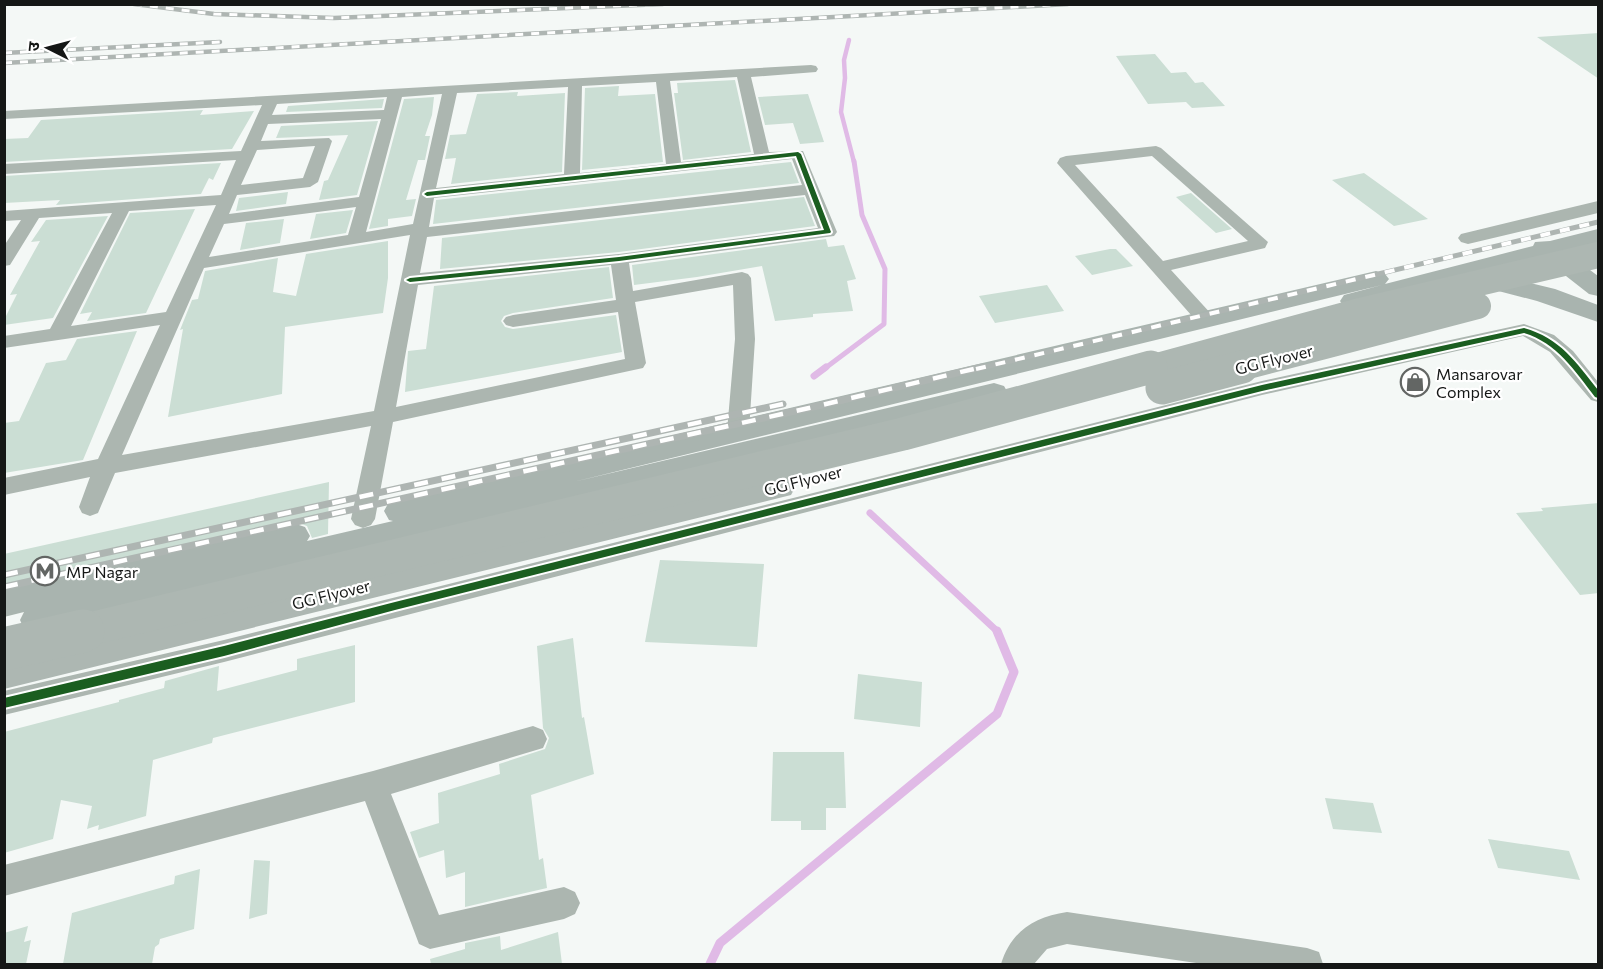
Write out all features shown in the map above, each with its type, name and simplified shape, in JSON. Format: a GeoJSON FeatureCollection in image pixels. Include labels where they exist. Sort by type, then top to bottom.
{"type":"FeatureCollection","features":[{"type":"Feature","properties":{"kind":"main road"},"geometry":{"type":"LineString","coordinates":[[4,603],[1487,252],[1562,244],[1599,223]]}},
{"type":"Feature","properties":{"kind":"main road"},"geometry":{"type":"LineString","coordinates":[[4,628],[358,542],[578,493],[920,411],[1221,337],[1562,244],[1599,236]]}},
{"type":"Feature","properties":{"kind":"main road"},"geometry":{"type":"LineString","coordinates":[[1562,244],[1599,262]]}},
{"type":"Feature","properties":{"kind":"main road"},"geometry":{"type":"LineString","coordinates":[[1562,244],[1599,288]]}},
{"type":"Feature","properties":{"kind":"main road","name":"GG Flyover"},"geometry":{"type":"LineString","coordinates":[[4,649],[903,434],[1356,312],[1562,244]]}},
{"type":"Feature","properties":{"kind":"main road"},"geometry":{"type":"LineString","coordinates":[[1451,274],[1546,295],[1599,315]]}},
{"type":"Feature","properties":{"kind":"main road","name":"GG Flyover"},"geometry":{"type":"LineString","coordinates":[[4,672],[791,483],[1599,275]]}},
{"type":"Feature","properties":{"kind":"street"},"geometry":{"type":"LineString","coordinates":[[4,115],[811,69]]}},
{"type":"Feature","properties":{"kind":"street"},"geometry":{"type":"LineString","coordinates":[[743,72],[763,158]]}},
{"type":"Feature","properties":{"kind":"street"},"geometry":{"type":"LineString","coordinates":[[662,77],[674,168]]}},
{"type":"Feature","properties":{"kind":"street"},"geometry":{"type":"LineString","coordinates":[[572,179],[575,82]]}},
{"type":"Feature","properties":{"kind":"street"},"geometry":{"type":"LineString","coordinates":[[363,519],[381,417],[451,88]]}},
{"type":"Feature","properties":{"kind":"street"},"geometry":{"type":"LineString","coordinates":[[355,239],[396,92]]}},
{"type":"Feature","properties":{"kind":"street"},"geometry":{"type":"LineString","coordinates":[[90,507],[106,466],[272,99]]}},
{"type":"Feature","properties":{"kind":"street"},"geometry":{"type":"LineString","coordinates":[[263,120],[389,114]]}},
{"type":"Feature","properties":{"kind":"street"},"geometry":{"type":"LineString","coordinates":[[4,169],[249,150],[324,141],[310,182],[229,195],[123,207],[4,216]]}},
{"type":"Feature","properties":{"kind":"street"},"geometry":{"type":"LineString","coordinates":[[1160,267],[1259,244],[1259,242],[1156,151],[1066,161],[1065,163],[1206,320]]}},
{"type":"Feature","properties":{"kind":"street"},"geometry":{"type":"LineString","coordinates":[[410,280],[619,259],[828,232],[798,154],[427,194]]}},
{"type":"Feature","properties":{"kind":"street"},"geometry":{"type":"LineString","coordinates":[[198,264],[420,231],[811,189]]}},
{"type":"Feature","properties":{"kind":"street"},"geometry":{"type":"LineString","coordinates":[[218,220],[365,201]]}},
{"type":"Feature","properties":{"kind":"street"},"geometry":{"type":"LineString","coordinates":[[57,334],[123,207]]}},
{"type":"Feature","properties":{"kind":"street"},"geometry":{"type":"LineString","coordinates":[[1487,252],[1468,238],[1599,207]]}},
{"type":"Feature","properties":{"kind":"street"},"geometry":{"type":"LineString","coordinates":[[4,261],[34,213]]}},
{"type":"Feature","properties":{"kind":"street"},"geometry":{"type":"LineString","coordinates":[[4,488],[106,466],[381,417],[636,363],[619,259]]}},
{"type":"Feature","properties":{"kind":"street"},"geometry":{"type":"LineString","coordinates":[[513,321],[742,279],[745,339],[738,431]]}},
{"type":"Feature","properties":{"kind":"street"},"geometry":{"type":"LineString","coordinates":[[4,342],[173,317]]}},
{"type":"Feature","properties":{"kind":"street"},"geometry":{"type":"LineString","coordinates":[[4,703],[224,651],[1262,388],[1524,330],[1540,334],[1553,342],[1599,395]]}},
{"type":"Feature","properties":{"kind":"street"},"geometry":{"type":"LineString","coordinates":[[4,880],[374,784],[533,739]]}},
{"type":"Feature","properties":{"kind":"street"},"geometry":{"type":"LineString","coordinates":[[374,784],[430,933],[564,903]]}},
{"type":"Feature","properties":{"kind":"street"},"geometry":{"type":"LineString","coordinates":[[1017,964],[1026,944],[1047,930],[1067,928],[1306,964]]}},
{"type":"Feature","properties":{"kind":"building"},"geometry":{"type":"Polygon","coordinates":[[[1599,33],[1599,79],[1537,37],[1599,33]]]}},
{"type":"Feature","properties":{"kind":"building"},"geometry":{"type":"Polygon","coordinates":[[[1155,54],[1171,73],[1186,72],[1195,83],[1203,82],[1225,106],[1192,108],[1186,102],[1148,104],[1116,56],[1155,54]]]}},
{"type":"Feature","properties":{"kind":"building"},"geometry":{"type":"Polygon","coordinates":[[[735,80],[751,152],[683,160],[674,93],[678,93],[677,83],[735,80]]]}},
{"type":"Feature","properties":{"kind":"building"},"geometry":{"type":"Polygon","coordinates":[[[619,86],[618,96],[655,94],[663,162],[582,170],[585,88],[619,86]]]}},
{"type":"Feature","properties":{"kind":"building"},"geometry":{"type":"Polygon","coordinates":[[[518,92],[517,96],[565,93],[562,172],[451,184],[456,158],[445,159],[450,135],[466,134],[477,94],[518,92]]]}},
{"type":"Feature","properties":{"kind":"building"},"geometry":{"type":"Polygon","coordinates":[[[808,94],[824,142],[800,144],[793,123],[765,125],[758,97],[808,94]]]}},
{"type":"Feature","properties":{"kind":"building"},"geometry":{"type":"Polygon","coordinates":[[[434,97],[432,115],[425,136],[430,136],[425,160],[418,160],[406,200],[416,199],[412,216],[388,219],[388,226],[369,229],[404,99],[434,97]]]}},
{"type":"Feature","properties":{"kind":"building"},"geometry":{"type":"Polygon","coordinates":[[[384,99],[382,108],[286,112],[288,106],[384,99]]]}},
{"type":"Feature","properties":{"kind":"building"},"geometry":{"type":"Polygon","coordinates":[[[203,110],[200,115],[254,111],[232,149],[4,162],[4,139],[28,138],[41,120],[203,110]]]}},
{"type":"Feature","properties":{"kind":"building"},"geometry":{"type":"Polygon","coordinates":[[[378,121],[357,195],[319,200],[324,181],[328,180],[348,135],[276,138],[281,126],[378,121]]]}},
{"type":"Feature","properties":{"kind":"building"},"geometry":{"type":"Polygon","coordinates":[[[791,162],[799,183],[433,224],[436,200],[791,162]]]}},
{"type":"Feature","properties":{"kind":"building"},"geometry":{"type":"Polygon","coordinates":[[[221,163],[213,180],[209,178],[201,194],[56,205],[60,200],[4,203],[4,176],[221,163]]]}},
{"type":"Feature","properties":{"kind":"building"},"geometry":{"type":"Polygon","coordinates":[[[1364,173],[1428,219],[1394,226],[1332,180],[1364,173]]]}},
{"type":"Feature","properties":{"kind":"building"},"geometry":{"type":"Polygon","coordinates":[[[288,192],[286,204],[236,211],[239,198],[288,192]]]}},
{"type":"Feature","properties":{"kind":"building"},"geometry":{"type":"Polygon","coordinates":[[[1191,193],[1232,229],[1216,233],[1176,197],[1191,193]]]}},
{"type":"Feature","properties":{"kind":"building"},"geometry":{"type":"Polygon","coordinates":[[[804,197],[815,226],[619,252],[440,269],[442,238],[804,197]]]}},
{"type":"Feature","properties":{"kind":"building"},"geometry":{"type":"Polygon","coordinates":[[[195,209],[146,313],[87,321],[92,312],[80,314],[130,213],[195,209]]]}},
{"type":"Feature","properties":{"kind":"building"},"geometry":{"type":"Polygon","coordinates":[[[353,210],[346,233],[310,239],[316,214],[353,210]]]}},
{"type":"Feature","properties":{"kind":"building"},"geometry":{"type":"Polygon","coordinates":[[[108,216],[53,318],[4,325],[4,320],[17,294],[10,295],[40,241],[31,242],[46,220],[108,216]]]}},
{"type":"Feature","properties":{"kind":"building"},"geometry":{"type":"Polygon","coordinates":[[[284,219],[280,243],[240,250],[246,223],[284,219]]]}},
{"type":"Feature","properties":{"kind":"building"},"geometry":{"type":"Polygon","coordinates":[[[826,239],[828,247],[844,245],[856,279],[847,281],[853,311],[813,314],[813,317],[775,321],[762,266],[634,285],[632,265],[826,239]]]}},
{"type":"Feature","properties":{"kind":"building"},"geometry":{"type":"Polygon","coordinates":[[[388,241],[388,278],[383,313],[285,327],[282,394],[168,417],[183,329],[180,330],[192,300],[198,299],[205,271],[278,258],[273,292],[296,296],[306,254],[388,241]]]}},
{"type":"Feature","properties":{"kind":"building"},"geometry":{"type":"Polygon","coordinates":[[[1116,249],[1133,266],[1092,275],[1075,256],[1116,249]]]}},
{"type":"Feature","properties":{"kind":"building"},"geometry":{"type":"Polygon","coordinates":[[[609,267],[613,298],[513,313],[504,316],[501,321],[505,327],[513,329],[616,315],[622,352],[405,392],[408,351],[426,349],[434,286],[609,267]]]}},
{"type":"Feature","properties":{"kind":"building"},"geometry":{"type":"Polygon","coordinates":[[[1047,285],[1064,311],[995,323],[979,296],[1047,285]]]}},
{"type":"Feature","properties":{"kind":"building"},"geometry":{"type":"Polygon","coordinates":[[[137,331],[83,460],[4,473],[4,423],[19,421],[46,363],[66,360],[77,339],[137,331]]]}},
{"type":"Feature","properties":{"kind":"building"},"geometry":{"type":"Polygon","coordinates":[[[329,482],[328,534],[312,538],[307,526],[293,521],[4,585],[4,554],[329,482]]]}},
{"type":"Feature","properties":{"kind":"building"},"geometry":{"type":"Polygon","coordinates":[[[1599,503],[1599,593],[1580,595],[1516,513],[1543,511],[1541,508],[1599,503]]]}},
{"type":"Feature","properties":{"kind":"building"},"geometry":{"type":"Polygon","coordinates":[[[660,560],[764,564],[757,647],[645,642],[660,560]]]}},
{"type":"Feature","properties":{"kind":"building"},"geometry":{"type":"Polygon","coordinates":[[[573,638],[582,718],[584,717],[594,774],[531,795],[539,860],[543,858],[547,888],[465,907],[465,872],[446,878],[444,850],[419,858],[410,832],[439,823],[438,793],[500,774],[499,764],[545,749],[549,738],[543,728],[537,646],[573,638]]]}},
{"type":"Feature","properties":{"kind":"building"},"geometry":{"type":"Polygon","coordinates":[[[355,645],[355,702],[213,738],[212,743],[153,760],[146,816],[98,830],[99,825],[87,829],[92,806],[61,800],[53,839],[4,853],[4,732],[119,702],[119,700],[164,688],[165,681],[219,666],[217,691],[297,670],[297,659],[355,645]]]}},
{"type":"Feature","properties":{"kind":"building"},"geometry":{"type":"Polygon","coordinates":[[[858,674],[922,682],[920,727],[854,719],[858,674]]]}},
{"type":"Feature","properties":{"kind":"building"},"geometry":{"type":"Polygon","coordinates":[[[773,752],[844,752],[846,808],[826,808],[826,830],[801,830],[801,821],[771,821],[773,752]]]}},
{"type":"Feature","properties":{"kind":"building"},"geometry":{"type":"Polygon","coordinates":[[[1325,798],[1373,803],[1382,833],[1333,829],[1325,798]]]}},
{"type":"Feature","properties":{"kind":"building"},"geometry":{"type":"Polygon","coordinates":[[[1488,839],[1569,851],[1580,880],[1498,868],[1488,839]]]}},
{"type":"Feature","properties":{"kind":"building"},"geometry":{"type":"Polygon","coordinates":[[[254,860],[270,861],[267,914],[249,919],[254,860]]]}},
{"type":"Feature","properties":{"kind":"building"},"geometry":{"type":"Polygon","coordinates":[[[200,869],[194,929],[160,939],[159,944],[155,947],[152,964],[63,964],[72,913],[174,884],[175,876],[200,869]]]}},
{"type":"Feature","properties":{"kind":"building"},"geometry":{"type":"Polygon","coordinates":[[[28,926],[24,942],[31,940],[26,964],[4,964],[4,933],[28,926]]]}},
{"type":"Feature","properties":{"kind":"building"},"geometry":{"type":"Polygon","coordinates":[[[558,932],[562,964],[431,964],[430,959],[465,949],[465,943],[500,936],[501,950],[558,932]]]}},
{"type":"Feature","properties":{"kind":"waterway"},"geometry":{"type":"LineString","coordinates":[[849,40],[844,60],[845,78],[841,112],[854,162]]}},
{"type":"Feature","properties":{"kind":"waterway"},"geometry":{"type":"LineString","coordinates":[[824,369],[884,324],[885,269],[862,215],[854,161]]}},
{"type":"Feature","properties":{"kind":"waterway"},"geometry":{"type":"LineString","coordinates":[[814,376],[826,367]]}},
{"type":"Feature","properties":{"kind":"waterway"},"geometry":{"type":"LineString","coordinates":[[870,513],[997,631]]}},
{"type":"Feature","properties":{"kind":"waterway"},"geometry":{"type":"LineString","coordinates":[[710,964],[720,943],[997,714],[1014,672],[997,631]]}},
{"type":"Feature","properties":{"kind":"railway"},"geometry":{"type":"LineString","coordinates":[[134,4],[214,14],[334,18],[663,4]]}},
{"type":"Feature","properties":{"kind":"railway"},"geometry":{"type":"LineString","coordinates":[[4,63],[1068,4]]}},
{"type":"Feature","properties":{"kind":"railway"},"geometry":{"type":"LineString","coordinates":[[4,53],[220,42]]}},
{"type":"Feature","properties":{"kind":"railway"},"geometry":{"type":"LineString","coordinates":[[976,369],[1598,222]]}},
{"type":"Feature","properties":{"kind":"railway"},"geometry":{"type":"LineString","coordinates":[[4,587],[809,408],[982,367]]}},
{"type":"Feature","properties":{"kind":"railway"},"geometry":{"type":"LineString","coordinates":[[4,575],[783,404]]}},
{"type":"Feature","properties":{"kind":"cycle path"},"geometry":{"type":"LineString","coordinates":[[410,280],[619,259],[828,232],[798,154],[427,194]]}},
{"type":"Feature","properties":{"kind":"cycle path"},"geometry":{"type":"LineString","coordinates":[[4,703],[224,651],[1262,388],[1524,330],[1536,334],[1557,347],[1598,395]]}},
{"type":"Feature","properties":{"kind":"place","name":"Mansarovar Complex"},"geometry":{"type":"Point","coordinates":[1415,382]}},
{"type":"Feature","properties":{"kind":"place","name":"MP Nagar"},"geometry":{"type":"Point","coordinates":[45,571]}}]}
